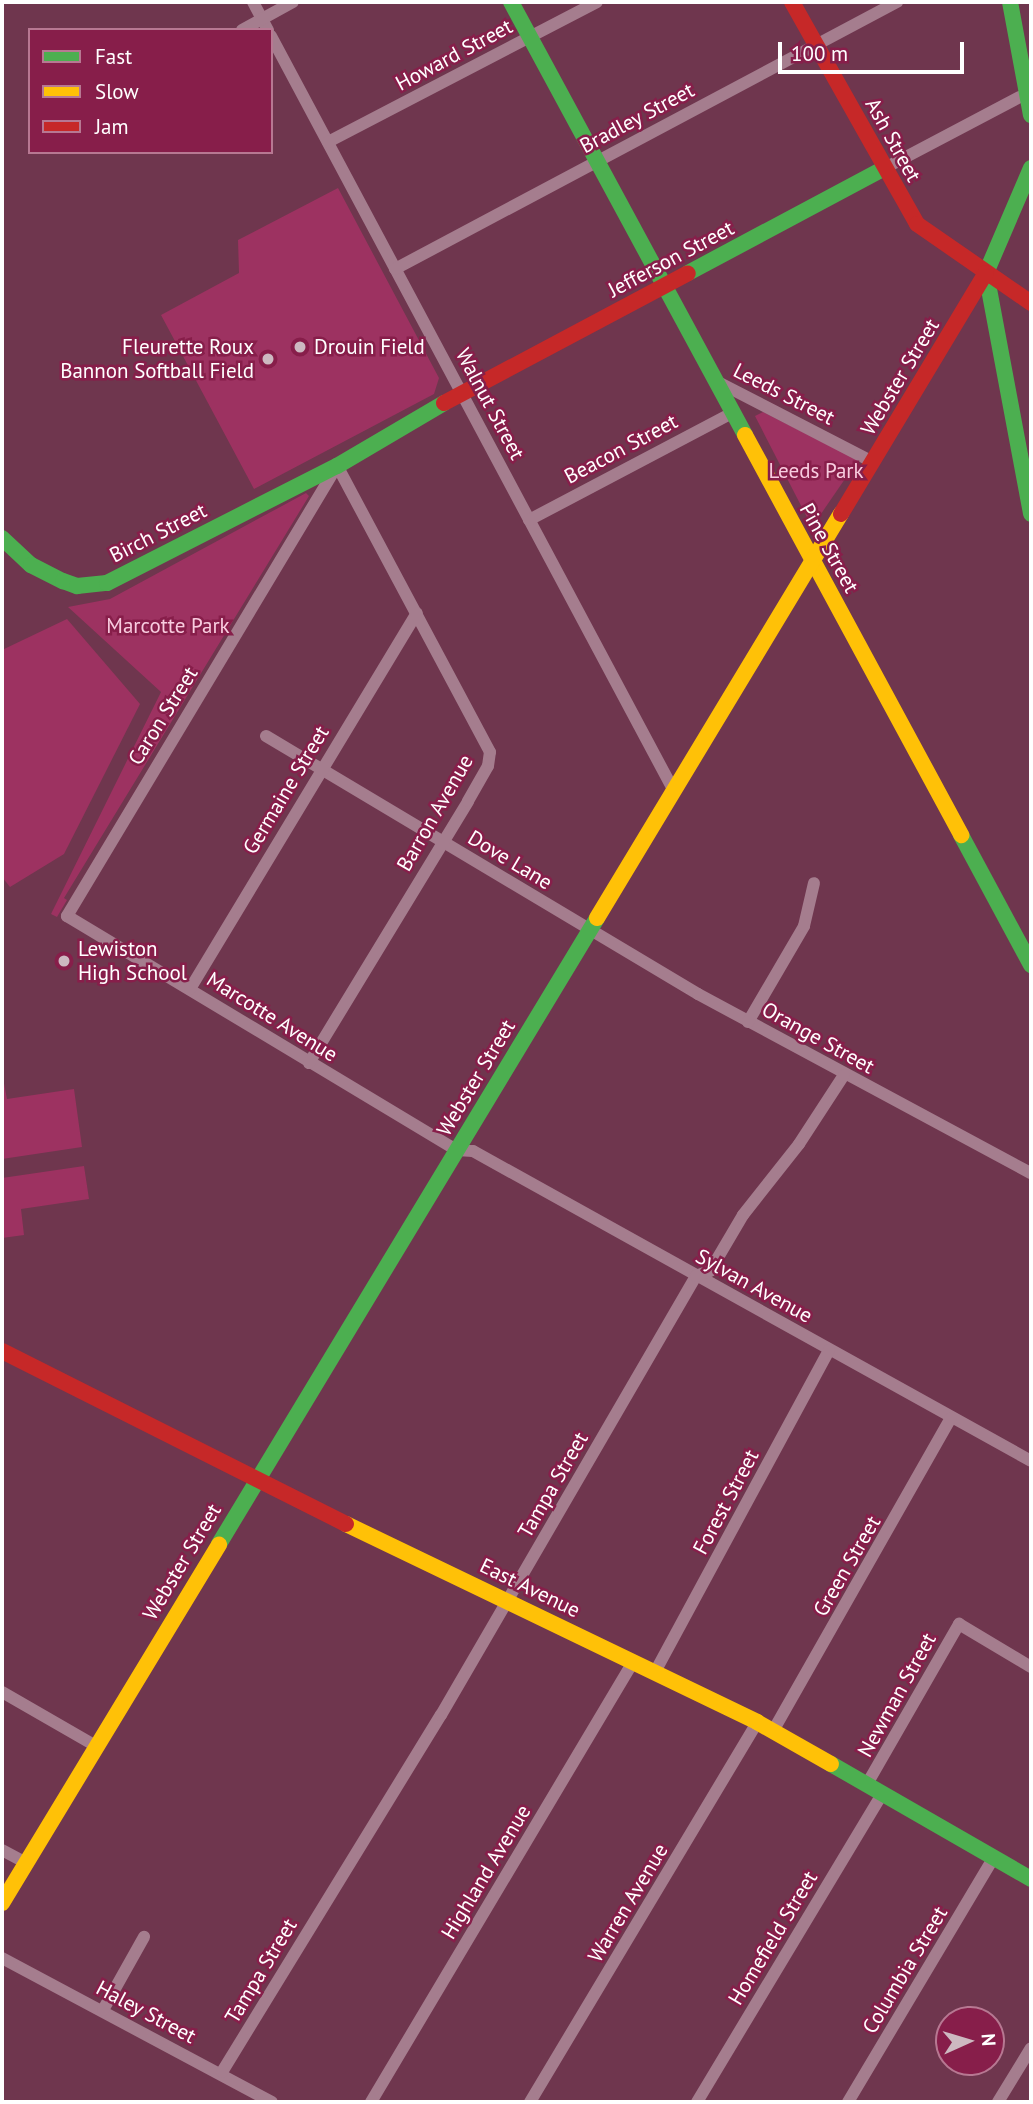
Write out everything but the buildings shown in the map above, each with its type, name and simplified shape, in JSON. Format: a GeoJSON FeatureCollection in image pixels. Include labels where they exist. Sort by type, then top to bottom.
{"type":"FeatureCollection","features":[{"type":"Feature","properties":{"kind":"main road","name":"Pine Street"},"geometry":{"type":"LineString","coordinates":[[511,2],[1031,965]]}},
{"type":"Feature","properties":{"kind":"main road","name":"Ash Street"},"geometry":{"type":"LineString","coordinates":[[792,2],[917,224],[1031,303]]}},
{"type":"Feature","properties":{"kind":"main road"},"geometry":{"type":"LineString","coordinates":[[1010,2],[1031,115]]}},
{"type":"Feature","properties":{"kind":"main road","name":"Jefferson Street"},"geometry":{"type":"LineString","coordinates":[[337,466],[464,392],[885,168]]}},
{"type":"Feature","properties":{"kind":"main road","name":"Webster Street"},"geometry":{"type":"LineString","coordinates":[[2,1903],[986,274],[1031,172]]}},
{"type":"Feature","properties":{"kind":"main road"},"geometry":{"type":"LineString","coordinates":[[986,274],[1031,514]]}},
{"type":"Feature","properties":{"kind":"main road","name":"Birch Street"},"geometry":{"type":"LineString","coordinates":[[2,538],[31,565],[63,581],[77,586],[107,583],[337,466]]}},
{"type":"Feature","properties":{"kind":"main road","name":"East Avenue"},"geometry":{"type":"LineString","coordinates":[[2,1351],[71,1382],[257,1480],[757,1722],[1031,1879]]}},
{"type":"Feature","properties":{"kind":"street"},"geometry":{"type":"LineString","coordinates":[[253,2],[265,24],[293,2]]}},
{"type":"Feature","properties":{"kind":"street","name":"Howard Street"},"geometry":{"type":"LineString","coordinates":[[328,142],[597,2]]}},
{"type":"Feature","properties":{"kind":"street","name":"Bradley Street"},"geometry":{"type":"LineString","coordinates":[[395,269],[897,2]]}},
{"type":"Feature","properties":{"kind":"street","name":"Walnut Street"},"geometry":{"type":"LineString","coordinates":[[273,40],[464,392],[674,791]]}},
{"type":"Feature","properties":{"kind":"street","name":"Jefferson Street"},"geometry":{"type":"LineString","coordinates":[[885,168],[1027,93]]}},
{"type":"Feature","properties":{"kind":"street","name":"Leeds Street"},"geometry":{"type":"LineString","coordinates":[[714,380],[873,462]]}},
{"type":"Feature","properties":{"kind":"street","name":"Beacon Street"},"geometry":{"type":"LineString","coordinates":[[529,520],[732,413]]}},
{"type":"Feature","properties":{"kind":"street","name":"Barron Avenue"},"geometry":{"type":"LineString","coordinates":[[309,1063],[488,766],[490,752],[337,466]]}},
{"type":"Feature","properties":{"kind":"street","name":"Caron Street"},"geometry":{"type":"LineString","coordinates":[[67,916],[337,466]]}},
{"type":"Feature","properties":{"kind":"street","name":"Germaine Street"},"geometry":{"type":"LineString","coordinates":[[190,989],[417,613]]}},
{"type":"Feature","properties":{"kind":"street","name":"Dove Lane"},"geometry":{"type":"LineString","coordinates":[[266,736],[590,930]]}},
{"type":"Feature","properties":{"kind":"street"},"geometry":{"type":"LineString","coordinates":[[748,1022],[804,926],[814,883]]}},
{"type":"Feature","properties":{"kind":"street","name":"Marcotte Avenue"},"geometry":{"type":"LineString","coordinates":[[67,916],[457,1150]]}},
{"type":"Feature","properties":{"kind":"street","name":"Orange Street"},"geometry":{"type":"LineString","coordinates":[[590,930],[748,1022],[1031,1173]]}},
{"type":"Feature","properties":{"kind":"street","name":"Tampa Street"},"geometry":{"type":"LineString","coordinates":[[222,2072],[508,1600],[696,1276],[710,1271],[743,1214],[799,1144],[844,1074]]}},
{"type":"Feature","properties":{"kind":"street","name":"Sylvan Avenue"},"geometry":{"type":"LineString","coordinates":[[457,1150],[473,1151],[1031,1461]]}},
{"type":"Feature","properties":{"kind":"street","name":"Forest Street"},"geometry":{"type":"LineString","coordinates":[[655,1672],[829,1350]]}},
{"type":"Feature","properties":{"kind":"street","name":"Green Street"},"geometry":{"type":"LineString","coordinates":[[773,1731],[951,1418]]}},
{"type":"Feature","properties":{"kind":"street","name":"Newman Street"},"geometry":{"type":"LineString","coordinates":[[867,1784],[959,1624],[1031,1667]]}},
{"type":"Feature","properties":{"kind":"street","name":"Highland Avenue"},"geometry":{"type":"LineString","coordinates":[[371,2102],[633,1662]]}},
{"type":"Feature","properties":{"kind":"street"},"geometry":{"type":"LineString","coordinates":[[2,1692],[96,1746]]}},
{"type":"Feature","properties":{"kind":"street","name":"Warren Avenue"},"geometry":{"type":"LineString","coordinates":[[530,2102],[757,1722]]}},
{"type":"Feature","properties":{"kind":"street","name":"Homefield Street"},"geometry":{"type":"LineString","coordinates":[[697,2102],[883,1793]]}},
{"type":"Feature","properties":{"kind":"street"},"geometry":{"type":"LineString","coordinates":[[2,1850],[26,1863]]}},
{"type":"Feature","properties":{"kind":"street","name":"Columbia Street"},"geometry":{"type":"LineString","coordinates":[[848,2102],[994,1857]]}},
{"type":"Feature","properties":{"kind":"street"},"geometry":{"type":"LineString","coordinates":[[103,2010],[144,1937]]}},
{"type":"Feature","properties":{"kind":"street","name":"Haley Street"},"geometry":{"type":"LineString","coordinates":[[2,1958],[222,2072],[272,2102]]}},
{"type":"Feature","properties":{"kind":"street"},"geometry":{"type":"LineString","coordinates":[[998,2102],[1031,2048]]}},
{"type":"Feature","properties":{"kind":"green space","name":"Drouin Field"},"geometry":{"type":"Polygon","coordinates":[[[338,188],[439,378],[434,394],[254,489],[161,315],[239,273],[238,240],[338,188]]]}},
{"type":"Feature","properties":{"kind":"green space","name":"Leeds Park"},"geometry":{"type":"Polygon","coordinates":[[[763,412],[858,460],[812,527],[755,416],[763,412]]]}},
{"type":"Feature","properties":{"kind":"green space","name":"Marcotte Park"},"geometry":{"type":"Polygon","coordinates":[[[306,493],[309,496],[64,898],[67,900],[57,917],[51,914],[161,692],[68,607],[110,599],[306,493]]]}},
{"type":"Feature","properties":{"kind":"green space"},"geometry":{"type":"Polygon","coordinates":[[[67,619],[140,704],[64,854],[10,887],[2,877],[2,650],[67,619]]]}},
{"type":"Feature","properties":{"kind":"green space"},"geometry":{"type":"Polygon","coordinates":[[[2,1073],[7,1099],[74,1089],[82,1147],[2,1159],[2,1073]]]}},
{"type":"Feature","properties":{"kind":"green space"},"geometry":{"type":"Polygon","coordinates":[[[84,1166],[89,1199],[21,1209],[24,1235],[2,1238],[2,1178],[84,1166]]]}},
{"type":"Feature","properties":{"kind":"traffic: fast"},"geometry":{"type":"LineString","coordinates":[[511,2],[745,435]]}},
{"type":"Feature","properties":{"kind":"traffic: fast"},"geometry":{"type":"LineString","coordinates":[[1010,2],[1031,115]]}},
{"type":"Feature","properties":{"kind":"traffic: fast"},"geometry":{"type":"LineString","coordinates":[[688,273],[885,168]]}},
{"type":"Feature","properties":{"kind":"traffic: fast"},"geometry":{"type":"LineString","coordinates":[[1031,168],[986,273],[1031,514]]}},
{"type":"Feature","properties":{"kind":"traffic: fast"},"geometry":{"type":"LineString","coordinates":[[2,538],[31,565],[63,581],[77,586],[107,583],[337,466],[444,403]]}},
{"type":"Feature","properties":{"kind":"traffic: fast"},"geometry":{"type":"LineString","coordinates":[[961,835],[1031,965]]}},
{"type":"Feature","properties":{"kind":"traffic: fast"},"geometry":{"type":"LineString","coordinates":[[219,1544],[597,918]]}},
{"type":"Feature","properties":{"kind":"traffic: fast"},"geometry":{"type":"LineString","coordinates":[[831,1764],[1031,1879]]}},
{"type":"Feature","properties":{"kind":"traffic: slow"},"geometry":{"type":"LineString","coordinates":[[745,435],[961,835]]}},
{"type":"Feature","properties":{"kind":"traffic: slow"},"geometry":{"type":"LineString","coordinates":[[597,918],[841,514]]}},
{"type":"Feature","properties":{"kind":"traffic: slow"},"geometry":{"type":"LineString","coordinates":[[346,1524],[757,1722],[831,1764]]}},
{"type":"Feature","properties":{"kind":"traffic: slow"},"geometry":{"type":"LineString","coordinates":[[2,1903],[219,1544]]}},
{"type":"Feature","properties":{"kind":"traffic: jam"},"geometry":{"type":"LineString","coordinates":[[792,2],[917,224],[1031,303]]}},
{"type":"Feature","properties":{"kind":"traffic: jam"},"geometry":{"type":"LineString","coordinates":[[444,403],[688,273]]}},
{"type":"Feature","properties":{"kind":"traffic: jam"},"geometry":{"type":"LineString","coordinates":[[841,514],[986,273]]}},
{"type":"Feature","properties":{"kind":"traffic: jam"},"geometry":{"type":"LineString","coordinates":[[2,1351],[346,1524]]}},
{"type":"Feature","properties":{"kind":"place","name":"Drouin Field"},"geometry":{"type":"Point","coordinates":[300,347]}},
{"type":"Feature","properties":{"kind":"place","name":"Fleurette Roux Bannon Softball Field"},"geometry":{"type":"Point","coordinates":[268,359]}},
{"type":"Feature","properties":{"kind":"place","name":"Lewiston High School"},"geometry":{"type":"Point","coordinates":[64,961]}}]}
